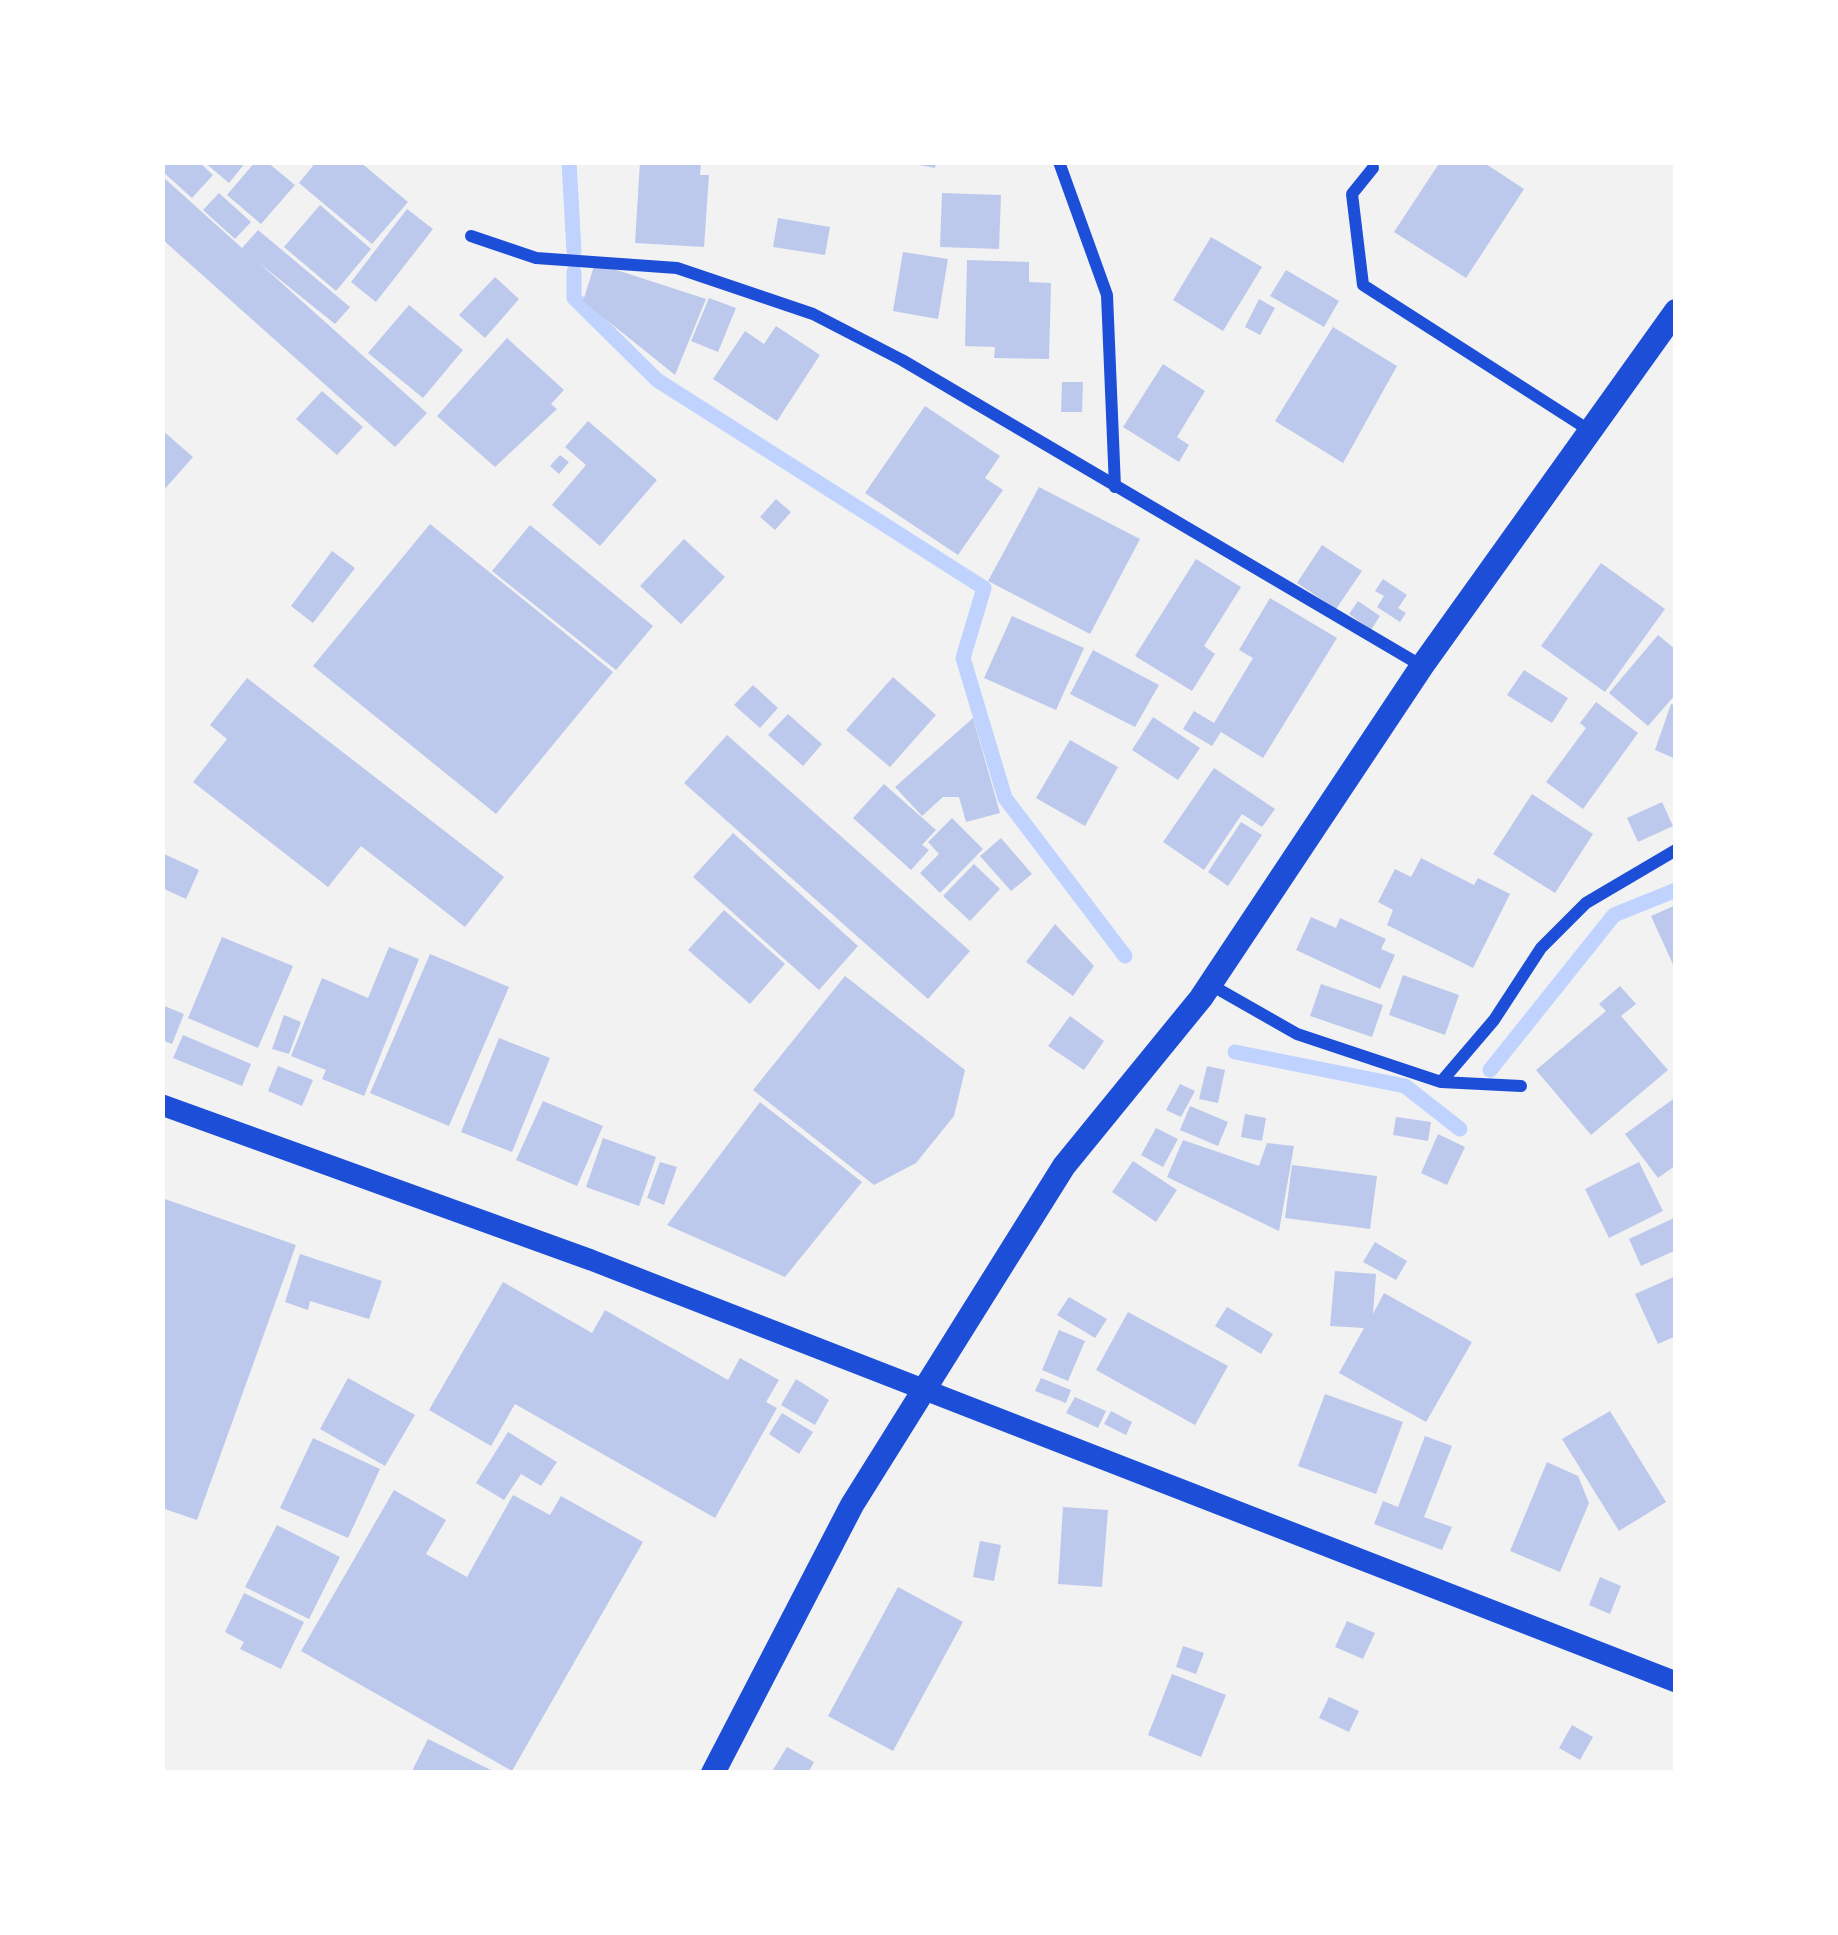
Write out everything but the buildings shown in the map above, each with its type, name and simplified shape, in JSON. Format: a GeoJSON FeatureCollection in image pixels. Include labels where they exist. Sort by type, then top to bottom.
{"type":"FeatureCollection","features":[{"type":"Feature","properties":{"kind":"main road"},"geometry":{"type":"LineString","coordinates":[[713,1773],[796,1622],[852,1505],[922,1386],[1064,1166],[1210,984],[1422,667],[1676,311]]}},
{"type":"Feature","properties":{"kind":"street"},"geometry":{"type":"LineString","coordinates":[[1059,162],[1107,295],[1115,487]]}},
{"type":"Feature","properties":{"kind":"street"},"geometry":{"type":"LineString","coordinates":[[1373,168],[1352,194],[1363,285],[1593,433]]}},
{"type":"Feature","properties":{"kind":"street"},"geometry":{"type":"LineString","coordinates":[[471,236],[536,258],[677,268],[813,314],[1422,667]]}},
{"type":"Feature","properties":{"kind":"street"},"geometry":{"type":"LineString","coordinates":[[1441,1082],[1494,1020],[1556,933],[1586,903],[1676,850]]}},
{"type":"Feature","properties":{"kind":"street"},"geometry":{"type":"LineString","coordinates":[[1210,984],[1297,1034],[1441,1082],[1521,1086]]}},
{"type":"Feature","properties":{"kind":"street"},"geometry":{"type":"LineString","coordinates":[[162,1105],[922,1386],[1676,1682]]}},
{"type":"Feature","properties":{"kind":"waterway"},"geometry":{"type":"LineString","coordinates":[[569,162],[574,251]]}},
{"type":"Feature","properties":{"kind":"waterway"},"geometry":{"type":"LineString","coordinates":[[574,272],[574,298],[657,380],[984,588],[963,658],[1005,798],[1125,956]]}},
{"type":"Feature","properties":{"kind":"waterway"},"geometry":{"type":"LineString","coordinates":[[1490,1070],[1614,915],[1676,890]]}},
{"type":"Feature","properties":{"kind":"waterway"},"geometry":{"type":"LineString","coordinates":[[1235,1052],[1405,1086],[1460,1129]]}}]}
